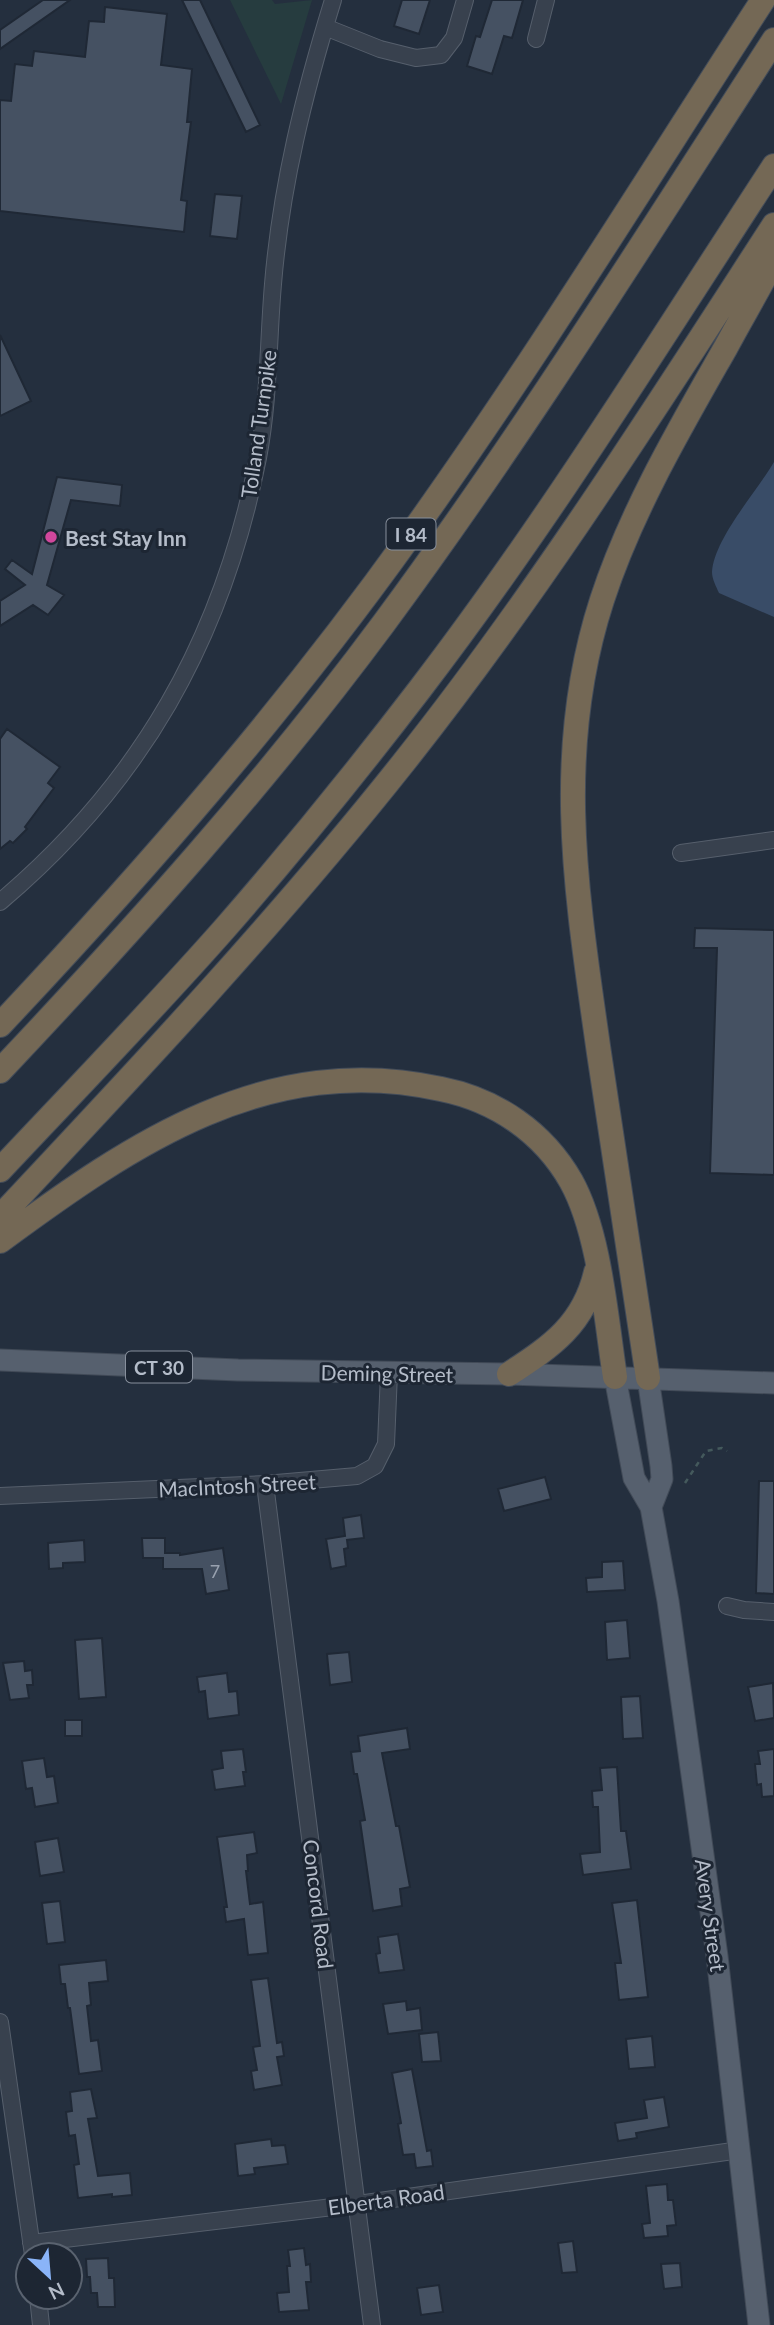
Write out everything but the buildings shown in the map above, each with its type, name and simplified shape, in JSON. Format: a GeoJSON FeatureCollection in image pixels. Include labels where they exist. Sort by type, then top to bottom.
{"type":"FeatureCollection","features":[{"type":"Feature","properties":{"kind":"highway","name":"I 84"},"geometry":{"type":"LineString","coordinates":[[0,1025],[113,904],[211,791],[359,604],[472,447],[763,0]]}},
{"type":"Feature","properties":{"kind":"highway"},"geometry":{"type":"LineString","coordinates":[[0,1071],[162,895],[332,691],[383,625],[527,419],[774,40]]}},
{"type":"Feature","properties":{"kind":"highway"},"geometry":{"type":"LineString","coordinates":[[0,1170],[225,928],[418,691],[559,494],[774,166]]}},
{"type":"Feature","properties":{"kind":"highway"},"geometry":{"type":"LineString","coordinates":[[0,1217],[219,982],[406,760],[557,553],[774,225]]}},
{"type":"Feature","properties":{"kind":"highway"},"geometry":{"type":"LineString","coordinates":[[648,1378],[576,878],[571,816],[574,737],[588,649],[617,558],[648,491],[774,259]]}},
{"type":"Feature","properties":{"kind":"highway"},"geometry":{"type":"LineString","coordinates":[[0,1241],[103,1168],[155,1138],[206,1113],[254,1096],[299,1086],[373,1080],[447,1090],[487,1104],[522,1124],[551,1153],[572,1183],[585,1217],[597,1268],[615,1377]]}},
{"type":"Feature","properties":{"kind":"highway"},"geometry":{"type":"LineString","coordinates":[[509,1374],[548,1347],[571,1326],[587,1301],[597,1268]]}},
{"type":"Feature","properties":{"kind":"main road","name":"Deming Street"},"geometry":{"type":"LineString","coordinates":[[0,1360],[238,1370],[509,1374],[774,1383]]}},
{"type":"Feature","properties":{"kind":"main road","name":"Avery Street"},"geometry":{"type":"LineString","coordinates":[[615,1377],[634,1478],[651,1507],[667,1601],[711,1910],[758,2325]]}},
{"type":"Feature","properties":{"kind":"main road","name":"Avery Street"},"geometry":{"type":"LineString","coordinates":[[648,1378],[662,1479],[651,1507]]}},
{"type":"Feature","properties":{"kind":"street","name":"Tolland Turnpike"},"geometry":{"type":"LineString","coordinates":[[0,902],[34,874],[93,813],[152,733],[194,658],[221,596],[242,529],[258,456],[273,283],[285,190],[298,122],[334,0]]}},
{"type":"Feature","properties":{"kind":"street"},"geometry":{"type":"LineString","coordinates":[[325,27],[380,49],[416,58],[440,55],[454,38],[465,0]]}},
{"type":"Feature","properties":{"kind":"street"},"geometry":{"type":"LineString","coordinates":[[536,39],[546,0]]}},
{"type":"Feature","properties":{"kind":"street"},"geometry":{"type":"LineString","coordinates":[[681,853],[774,840]]}},
{"type":"Feature","properties":{"kind":"street","name":"MacIntosh Street"},"geometry":{"type":"LineString","coordinates":[[0,1496],[349,1478],[375,1466],[386,1444],[389,1373]]}},
{"type":"Feature","properties":{"kind":"street","name":"Concord Road"},"geometry":{"type":"LineString","coordinates":[[265,1483],[372,2325]]}},
{"type":"Feature","properties":{"kind":"street"},"geometry":{"type":"LineString","coordinates":[[727,1606],[774,1612]]}},
{"type":"Feature","properties":{"kind":"street"},"geometry":{"type":"LineString","coordinates":[[0,2022],[31,2241]]}},
{"type":"Feature","properties":{"kind":"street","name":"Elberta Road"},"geometry":{"type":"LineString","coordinates":[[84,2242],[740,2150]]}},
{"type":"Feature","properties":{"kind":"path"},"geometry":{"type":"LineString","coordinates":[[685,1483],[706,1451],[722,1448],[727,1451]]}},
{"type":"Feature","properties":{"kind":"green space"},"geometry":{"type":"Polygon","coordinates":[[[230,0],[272,0],[275,4],[312,0],[281,104],[230,0]]]}},
{"type":"Feature","properties":{"kind":"water"},"geometry":{"type":"Polygon","coordinates":[[[774,462],[774,617],[719,593],[712,572],[720,545],[728,530],[774,462]]]}},
{"type":"Feature","properties":{"kind":"place","name":"Best Stay Inn"},"geometry":{"type":"Point","coordinates":[51,537]}}]}
